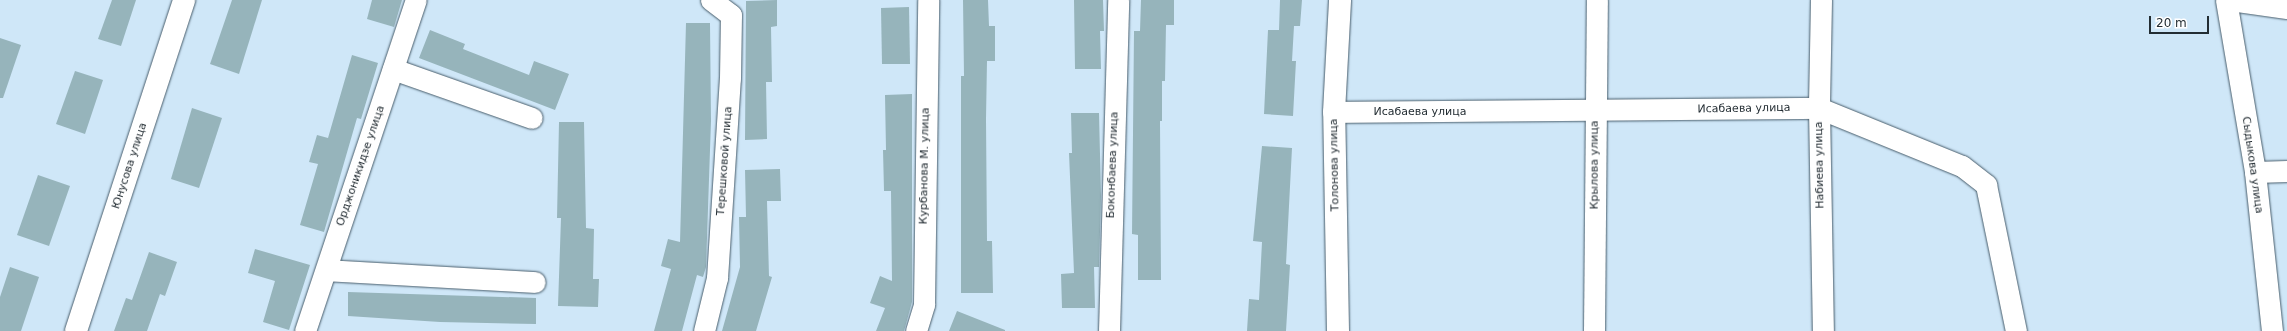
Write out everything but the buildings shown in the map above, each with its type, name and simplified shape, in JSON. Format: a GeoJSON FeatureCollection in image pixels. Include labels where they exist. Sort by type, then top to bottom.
{"type":"FeatureCollection","features":[{"type":"Feature","properties":{"kind":"main road","name":"Юнусова улица"},"geometry":{"type":"LineString","coordinates":[[76,331],[184,0]]}},
{"type":"Feature","properties":{"kind":"main road","name":"Толонова улица"},"geometry":{"type":"LineString","coordinates":[[1338,331],[1334,112],[1340,0]]}},
{"type":"Feature","properties":{"kind":"main road"},"geometry":{"type":"LineString","coordinates":[[2231,0],[2287,8]]}},
{"type":"Feature","properties":{"kind":"street","name":"Орджоникидзе улица"},"geometry":{"type":"LineString","coordinates":[[305,331],[416,0]]}},
{"type":"Feature","properties":{"kind":"street","name":"Терешковой улица"},"geometry":{"type":"LineString","coordinates":[[704,331],[718,278],[730,78],[731,15],[711,0]]}},
{"type":"Feature","properties":{"kind":"street","name":"Курбанова М. улица"},"geometry":{"type":"LineString","coordinates":[[916,331],[924,304],[928,0]]}},
{"type":"Feature","properties":{"kind":"street","name":"Боконбаева улица"},"geometry":{"type":"LineString","coordinates":[[1109,331],[1118,0]]}},
{"type":"Feature","properties":{"kind":"street","name":"Крылова улица"},"geometry":{"type":"LineString","coordinates":[[1594,331],[1597,0]]}},
{"type":"Feature","properties":{"kind":"street","name":"Набиева улица"},"geometry":{"type":"LineString","coordinates":[[1821,0],[1819,108],[1822,331]]}},
{"type":"Feature","properties":{"kind":"street","name":"Сыдыкова улица"},"geometry":{"type":"LineString","coordinates":[[2226,0],[2255,172],[2272,331]]}},
{"type":"Feature","properties":{"kind":"street"},"geometry":{"type":"LineString","coordinates":[[393,69],[532,118]]}},
{"type":"Feature","properties":{"kind":"street","name":"Исабаева улица"},"geometry":{"type":"LineString","coordinates":[[1334,112],[1819,108],[1962,166],[1986,185],[2016,331]]}},
{"type":"Feature","properties":{"kind":"street"},"geometry":{"type":"LineString","coordinates":[[2255,172],[2287,171]]}},
{"type":"Feature","properties":{"kind":"street"},"geometry":{"type":"LineString","coordinates":[[326,270],[535,282]]}}]}
